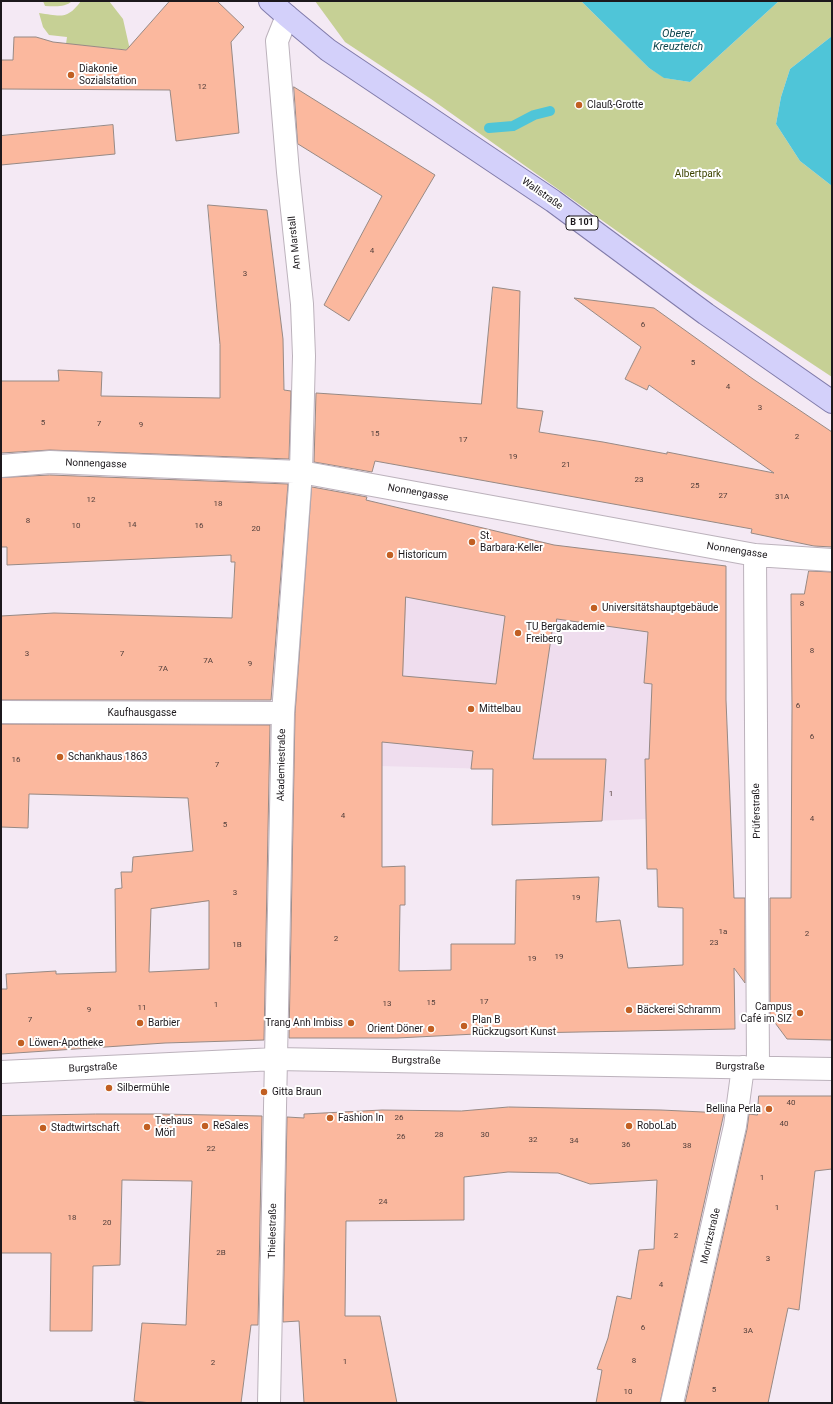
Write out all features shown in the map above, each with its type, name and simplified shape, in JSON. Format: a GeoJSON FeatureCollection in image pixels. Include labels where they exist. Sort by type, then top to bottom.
{"type":"FeatureCollection","features":[{"type":"Feature","properties":{"kind":"main road","name":"Wallstraße"},"geometry":{"type":"LineString","coordinates":[[270,1],[328,50],[553,201],[713,318],[832,402]]}},
{"type":"Feature","properties":{"kind":"street","name":"Am Marstall"},"geometry":{"type":"LineString","coordinates":[[287,16],[277,41],[288,172],[302,304],[304,356],[301,472]]}},
{"type":"Feature","properties":{"kind":"street","name":"Nonnengasse"},"geometry":{"type":"LineString","coordinates":[[1,466],[50,462],[301,472],[755,555],[832,560]]}},
{"type":"Feature","properties":{"kind":"street","name":"Akademiestraße"},"geometry":{"type":"LineString","coordinates":[[276,1059],[283,714],[301,472]]}},
{"type":"Feature","properties":{"kind":"street","name":"Prüferstraße"},"geometry":{"type":"LineString","coordinates":[[750,1067],[755,555]]}},
{"type":"Feature","properties":{"kind":"street","name":"Kaufhausgasse"},"geometry":{"type":"LineString","coordinates":[[1,712],[283,714]]}},
{"type":"Feature","properties":{"kind":"street","name":"Burgstraße"},"geometry":{"type":"LineString","coordinates":[[1,1072],[276,1059],[832,1069]]}},
{"type":"Feature","properties":{"kind":"street","name":"Thielestraße"},"geometry":{"type":"LineString","coordinates":[[269,1403],[276,1059]]}},
{"type":"Feature","properties":{"kind":"street","name":"Moritzstraße"},"geometry":{"type":"LineString","coordinates":[[672,1403],[735,1126],[750,1067]]}},
{"type":"Feature","properties":{"kind":"shaded area","name":"TU Bergakademie Freiberg"},"geometry":{"type":"Polygon","coordinates":[[[315,500],[470,525],[554,545],[726,566],[726,700],[733,866],[647,869],[646,819],[492,825],[493,769],[303,764],[315,500]]]}},
{"type":"Feature","properties":{"kind":"green space"},"geometry":{"type":"Polygon","coordinates":[[[43,1],[72,1],[63,6],[45,6],[43,1]]]}},
{"type":"Feature","properties":{"kind":"green space"},"geometry":{"type":"Polygon","coordinates":[[[81,1],[109,1],[123,19],[130,50],[66,44],[67,37],[49,35],[43,27],[39,13],[58,16],[67,14],[72,11],[81,1]]]}},
{"type":"Feature","properties":{"kind":"green space","name":"Albertpark"},"geometry":{"type":"Polygon","coordinates":[[[315,1],[581,1],[649,68],[665,78],[690,82],[779,1],[832,1],[832,36],[790,69],[781,97],[776,124],[800,161],[832,186],[832,377],[693,285],[431,99],[345,42],[315,1]]]}},
{"type":"Feature","properties":{"kind":"water","name":"Oberer Kreuzteich"},"geometry":{"type":"Polygon","coordinates":[[[581,1],[779,1],[690,82],[664,78],[649,68],[581,1]]]}},
{"type":"Feature","properties":{"kind":"water"},"geometry":{"type":"Polygon","coordinates":[[[832,36],[832,186],[800,161],[776,124],[781,97],[790,69],[832,36]]]}},
{"type":"Feature","properties":{"kind":"building"},"geometry":{"type":"Polygon","coordinates":[[[170,1],[217,1],[244,27],[231,42],[239,133],[176,141],[170,90],[1,89],[1,60],[13,60],[14,37],[36,37],[53,42],[126,50],[170,1]]]}},
{"type":"Feature","properties":{"kind":"building"},"geometry":{"type":"Polygon","coordinates":[[[294,87],[435,175],[349,321],[324,305],[382,196],[298,144],[294,87]]]}},
{"type":"Feature","properties":{"kind":"building"},"geometry":{"type":"Polygon","coordinates":[[[113,125],[115,154],[1,165],[1,136],[113,125]]]}},
{"type":"Feature","properties":{"kind":"building"},"geometry":{"type":"Polygon","coordinates":[[[208,205],[267,210],[283,339],[284,390],[291,391],[289,459],[50,450],[1,453],[1,381],[59,381],[58,370],[102,372],[101,396],[220,398],[220,345],[208,205]]]}},
{"type":"Feature","properties":{"kind":"building"},"geometry":{"type":"Polygon","coordinates":[[[493,287],[520,291],[517,408],[543,411],[539,432],[667,454],[667,452],[774,473],[649,385],[647,390],[625,379],[641,347],[574,298],[654,308],[753,379],[832,432],[832,547],[814,546],[751,533],[752,529],[375,461],[372,472],[314,462],[316,393],[481,404],[493,287]]]}},
{"type":"Feature","properties":{"kind":"building"},"geometry":{"type":"Polygon","coordinates":[[[50,475],[288,484],[271,700],[1,700],[1,616],[54,613],[232,618],[235,562],[231,562],[231,555],[7,565],[7,547],[1,547],[1,478],[50,475]]]}},
{"type":"Feature","properties":{"kind":"building"},"geometry":{"type":"Polygon","coordinates":[[[312,487],[367,497],[366,500],[554,545],[726,566],[726,700],[734,898],[745,898],[745,983],[734,968],[735,1029],[476,1034],[397,1038],[289,1038],[295,714],[312,487]],[[406,597],[403,676],[496,684],[505,616],[406,597]],[[557,619],[556,626],[553,625],[533,759],[606,759],[602,821],[492,825],[493,769],[471,769],[473,751],[382,742],[382,867],[405,866],[405,905],[400,905],[399,971],[451,970],[451,944],[515,944],[516,880],[599,877],[596,922],[620,920],[628,968],[683,965],[683,908],[658,907],[657,869],[647,869],[645,759],[649,759],[652,684],[644,683],[648,632],[557,619]]]}},
{"type":"Feature","properties":{"kind":"building"},"geometry":{"type":"Polygon","coordinates":[[[809,571],[832,572],[832,1040],[787,1039],[770,1016],[770,898],[791,898],[791,594],[804,594],[809,571]]]}},
{"type":"Feature","properties":{"kind":"building"},"geometry":{"type":"Polygon","coordinates":[[[1,724],[270,725],[264,1040],[165,1043],[1,1054],[1,989],[7,989],[6,974],[56,971],[56,974],[116,972],[115,889],[122,888],[121,872],[132,872],[133,857],[193,851],[188,798],[29,794],[28,828],[1,827],[1,724]],[[209,901],[151,909],[149,972],[209,969],[209,901]]]}},
{"type":"Feature","properties":{"kind":"building"},"geometry":{"type":"Polygon","coordinates":[[[759,1096],[832,1096],[832,1169],[815,1171],[799,1310],[788,1308],[768,1403],[685,1403],[747,1129],[749,1114],[757,1115],[759,1096]]]}},
{"type":"Feature","properties":{"kind":"building"},"geometry":{"type":"Polygon","coordinates":[[[509,1107],[661,1110],[724,1113],[660,1403],[596,1403],[602,1370],[597,1369],[608,1338],[617,1296],[631,1299],[639,1250],[654,1249],[657,1180],[590,1184],[558,1173],[508,1172],[464,1177],[464,1220],[346,1221],[345,1316],[380,1316],[397,1403],[304,1403],[299,1321],[283,1322],[287,1117],[304,1118],[304,1114],[382,1110],[461,1111],[509,1107]]]}},
{"type":"Feature","properties":{"kind":"building"},"geometry":{"type":"Polygon","coordinates":[[[96,1114],[262,1116],[258,1325],[251,1325],[241,1403],[151,1403],[134,1401],[142,1323],[186,1325],[192,1181],[122,1180],[120,1265],[93,1266],[92,1331],[50,1331],[51,1253],[1,1253],[1,1116],[96,1114]]]}},
{"type":"Feature","properties":{"kind":"waterway"},"geometry":{"type":"LineString","coordinates":[[489,128],[513,126],[534,115],[550,111]]}},
{"type":"Feature","properties":{"kind":"place","name":"Diakonie Sozialstation"},"geometry":{"type":"Point","coordinates":[71,75]}},
{"type":"Feature","properties":{"kind":"place","name":"Clauß-Grotte"},"geometry":{"type":"Point","coordinates":[579,105]}},
{"type":"Feature","properties":{"kind":"place","name":"St. Barbara-Keller"},"geometry":{"type":"Point","coordinates":[472,542]}},
{"type":"Feature","properties":{"kind":"place","name":"Historicum"},"geometry":{"type":"Point","coordinates":[390,555]}},
{"type":"Feature","properties":{"kind":"place","name":"Universitätshauptgebäude"},"geometry":{"type":"Point","coordinates":[594,608]}},
{"type":"Feature","properties":{"kind":"place","name":"TU Bergakademie Freiberg"},"geometry":{"type":"Point","coordinates":[518,633]}},
{"type":"Feature","properties":{"kind":"place","name":"Mittelbau"},"geometry":{"type":"Point","coordinates":[471,709]}},
{"type":"Feature","properties":{"kind":"place","name":"Schankhaus 1863"},"geometry":{"type":"Point","coordinates":[60,757]}},
{"type":"Feature","properties":{"kind":"place","name":"Bäckerei Schramm"},"geometry":{"type":"Point","coordinates":[629,1010]}},
{"type":"Feature","properties":{"kind":"place","name":"Campus Café im SIZ"},"geometry":{"type":"Point","coordinates":[800,1013]}},
{"type":"Feature","properties":{"kind":"place","name":"Barbier"},"geometry":{"type":"Point","coordinates":[140,1023]}},
{"type":"Feature","properties":{"kind":"place","name":"Trang Anh Imbiss"},"geometry":{"type":"Point","coordinates":[351,1023]}},
{"type":"Feature","properties":{"kind":"place","name":"Plan B Rückzugsort Kunst"},"geometry":{"type":"Point","coordinates":[464,1026]}},
{"type":"Feature","properties":{"kind":"place","name":"Orient Döner"},"geometry":{"type":"Point","coordinates":[431,1029]}},
{"type":"Feature","properties":{"kind":"place","name":"Löwen-Apotheke"},"geometry":{"type":"Point","coordinates":[21,1043]}},
{"type":"Feature","properties":{"kind":"place","name":"Silbermühle"},"geometry":{"type":"Point","coordinates":[109,1088]}},
{"type":"Feature","properties":{"kind":"place","name":"Gitta Braun"},"geometry":{"type":"Point","coordinates":[264,1092]}},
{"type":"Feature","properties":{"kind":"place","name":"Bellina Perla"},"geometry":{"type":"Point","coordinates":[769,1109]}},
{"type":"Feature","properties":{"kind":"place","name":"Fashion In"},"geometry":{"type":"Point","coordinates":[330,1118]}},
{"type":"Feature","properties":{"kind":"place","name":"ReSales"},"geometry":{"type":"Point","coordinates":[205,1126]}},
{"type":"Feature","properties":{"kind":"place","name":"RoboLab"},"geometry":{"type":"Point","coordinates":[629,1126]}},
{"type":"Feature","properties":{"kind":"place","name":"Teehaus Mörl"},"geometry":{"type":"Point","coordinates":[147,1127]}},
{"type":"Feature","properties":{"kind":"place","name":"Stadtwirtschaft"},"geometry":{"type":"Point","coordinates":[43,1128]}}]}
